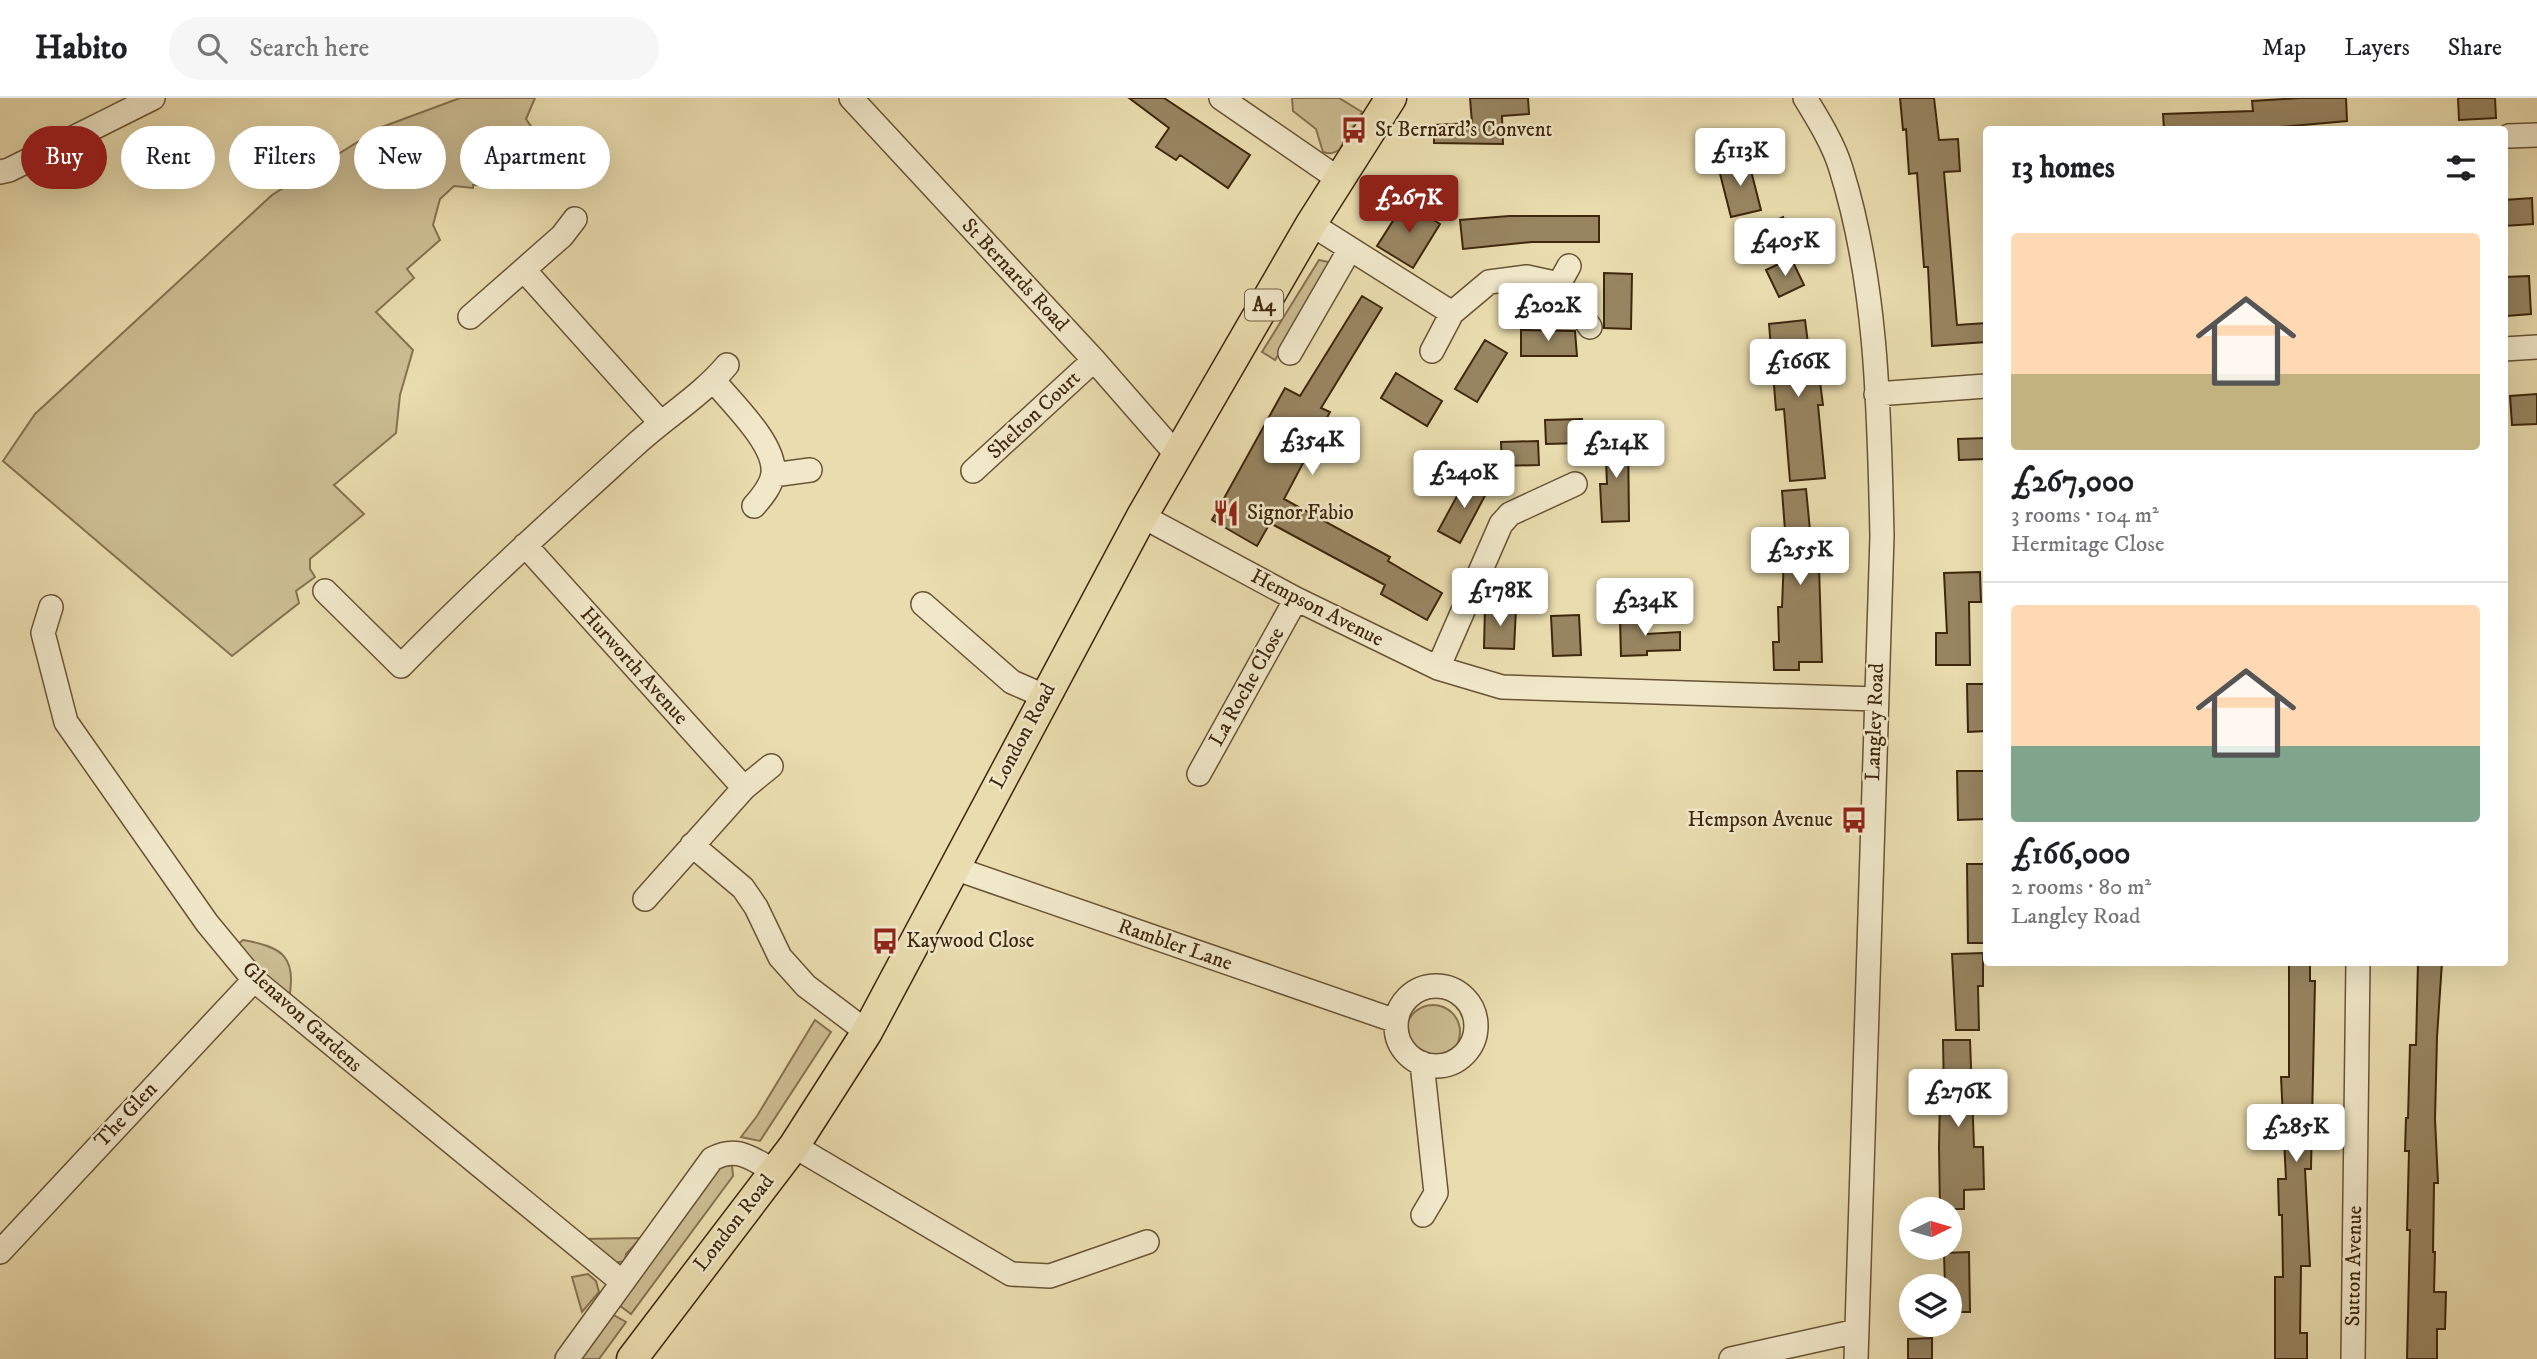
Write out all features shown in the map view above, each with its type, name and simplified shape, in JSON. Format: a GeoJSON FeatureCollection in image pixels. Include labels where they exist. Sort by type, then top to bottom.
{"type":"FeatureCollection","features":[{"type":"Feature","properties":{"kind":"main road","name":"London Road"},"geometry":{"type":"LineString","coordinates":[[632,1359],[794,1146],[867,1032],[1142,516],[1311,224],[1391,98]]}},
{"type":"Feature","properties":{"kind":"street"},"geometry":{"type":"LineString","coordinates":[[0,172],[9,170],[153,98]]}},
{"type":"Feature","properties":{"kind":"street","name":"St Bernards Road"},"geometry":{"type":"LineString","coordinates":[[851,98],[1094,360],[1177,455]]}},
{"type":"Feature","properties":{"kind":"street"},"geometry":{"type":"LineString","coordinates":[[1221,98],[1340,180]]}},
{"type":"Feature","properties":{"kind":"street","name":"Langley Road"},"geometry":{"type":"LineString","coordinates":[[1805,98],[1841,167],[1867,291],[1877,394],[1882,536],[1856,1359]]}},
{"type":"Feature","properties":{"kind":"street"},"geometry":{"type":"LineString","coordinates":[[2509,136],[2537,135]]}},
{"type":"Feature","properties":{"kind":"street"},"geometry":{"type":"LineString","coordinates":[[470,317],[562,236],[575,219]]}},
{"type":"Feature","properties":{"kind":"street"},"geometry":{"type":"LineString","coordinates":[[1311,224],[1452,313]]}},
{"type":"Feature","properties":{"kind":"street"},"geometry":{"type":"LineString","coordinates":[[1290,353],[1350,248]]}},
{"type":"Feature","properties":{"kind":"street"},"geometry":{"type":"LineString","coordinates":[[524,270],[660,422]]}},
{"type":"Feature","properties":{"kind":"street"},"geometry":{"type":"LineString","coordinates":[[1432,351],[1452,313],[1489,282],[1564,275],[1590,327]]}},
{"type":"Feature","properties":{"kind":"street"},"geometry":{"type":"LineString","coordinates":[[2508,349],[2537,347]]}},
{"type":"Feature","properties":{"kind":"street","name":"Shelton Court"},"geometry":{"type":"LineString","coordinates":[[973,471],[1094,360]]}},
{"type":"Feature","properties":{"kind":"street"},"geometry":{"type":"LineString","coordinates":[[326,591],[401,666],[524,545],[660,422],[720,373],[773,461],[773,475],[754,506]]}},
{"type":"Feature","properties":{"kind":"street"},"geometry":{"type":"LineString","coordinates":[[1877,394],[1983,386]]}},
{"type":"Feature","properties":{"kind":"street"},"geometry":{"type":"LineString","coordinates":[[773,475],[810,470]]}},
{"type":"Feature","properties":{"kind":"street"},"geometry":{"type":"LineString","coordinates":[[1438,668],[1501,524],[1510,514],[1575,484]]}},
{"type":"Feature","properties":{"kind":"street","name":"Hempson Avenue"},"geometry":{"type":"LineString","coordinates":[[1142,516],[1296,599],[1438,668],[1502,687],[1876,699]]}},
{"type":"Feature","properties":{"kind":"street","name":"Hurworth Avenue"},"geometry":{"type":"LineString","coordinates":[[524,545],[744,788]]}},
{"type":"Feature","properties":{"kind":"street","name":"La Roche Close"},"geometry":{"type":"LineString","coordinates":[[1199,774],[1296,599]]}},
{"type":"Feature","properties":{"kind":"street"},"geometry":{"type":"LineString","coordinates":[[923,604],[1012,682],[1044,696]]}},
{"type":"Feature","properties":{"kind":"street","name":"Glenavon Gardens"},"geometry":{"type":"LineString","coordinates":[[51,607],[43,633],[66,722],[207,923],[254,980],[298,1019],[622,1282]]}},
{"type":"Feature","properties":{"kind":"street"},"geometry":{"type":"LineString","coordinates":[[645,899],[744,788],[771,766]]}},
{"type":"Feature","properties":{"kind":"street"},"geometry":{"type":"LineString","coordinates":[[692,845],[743,888],[756,907],[780,957],[806,986],[867,1032]]}},
{"type":"Feature","properties":{"kind":"street","name":"Rambler Lane"},"geometry":{"type":"LineString","coordinates":[[954,868],[1396,1021]]}},
{"type":"Feature","properties":{"kind":"street","name":"Sutton Avenue"},"geometry":{"type":"LineString","coordinates":[[2353,1359],[2358,966]]}},
{"type":"Feature","properties":{"kind":"street","name":"The Glen"},"geometry":{"type":"LineString","coordinates":[[0,1252],[254,980]]}},
{"type":"Feature","properties":{"kind":"street"},"geometry":{"type":"LineString","coordinates":[[1444,986],[1467,1000],[1474,1011],[1476,1024],[1469,1049],[1460,1059],[1448,1064],[1434,1066],[1422,1063],[1412,1058],[1399,1042],[1396,1021],[1400,1008],[1418,989],[1444,986]]}},
{"type":"Feature","properties":{"kind":"street"},"geometry":{"type":"LineString","coordinates":[[1422,1063],[1436,1193],[1423,1215]]}},
{"type":"Feature","properties":{"kind":"street"},"geometry":{"type":"LineString","coordinates":[[794,1146],[1011,1274],[1050,1276],[1147,1242]]}},
{"type":"Feature","properties":{"kind":"street"},"geometry":{"type":"LineString","coordinates":[[567,1359],[712,1159],[727,1151],[741,1154],[775,1171]]}},
{"type":"Feature","properties":{"kind":"street"},"geometry":{"type":"LineString","coordinates":[[1731,1359],[1857,1331]]}},
{"type":"Feature","properties":{"kind":"shaded area"},"geometry":{"type":"Polygon","coordinates":[[[460,98],[535,98],[526,119],[531,126],[460,126],[460,187],[454,186],[440,199],[433,225],[440,240],[407,269],[414,278],[376,312],[413,350],[400,395],[396,433],[334,485],[364,514],[310,559],[310,569],[315,577],[296,591],[299,603],[232,656],[3,461],[35,414],[272,195],[282,189],[340,189],[340,153],[354,144],[354,189],[446,189],[446,126],[385,126],[460,98]]]}},
{"type":"Feature","properties":{"kind":"shaded area"},"geometry":{"type":"Polygon","coordinates":[[[1292,98],[1339,98],[1362,112],[1339,150],[1327,153],[1323,152],[1316,129],[1293,111],[1292,98]]]}},
{"type":"Feature","properties":{"kind":"shaded area"},"geometry":{"type":"Polygon","coordinates":[[[1319,260],[1333,263],[1275,360],[1262,352],[1319,260]]]}},
{"type":"Feature","properties":{"kind":"shaded area"},"geometry":{"type":"Polygon","coordinates":[[[243,940],[268,946],[284,956],[291,973],[289,999],[238,944],[243,940]]]}},
{"type":"Feature","properties":{"kind":"shaded area"},"geometry":{"type":"Polygon","coordinates":[[[1433,1005],[1452,1013],[1460,1032],[1452,1051],[1433,1059],[1414,1051],[1406,1032],[1414,1013],[1433,1005]]]}},
{"type":"Feature","properties":{"kind":"shaded area"},"geometry":{"type":"Polygon","coordinates":[[[815,1020],[831,1032],[760,1141],[741,1137],[757,1116],[815,1020]]]}},
{"type":"Feature","properties":{"kind":"shaded area"},"geometry":{"type":"Polygon","coordinates":[[[732,1165],[733,1176],[631,1314],[619,1305],[720,1167],[732,1165]]]}},
{"type":"Feature","properties":{"kind":"shaded area"},"geometry":{"type":"Polygon","coordinates":[[[641,1238],[626,1254],[625,1261],[608,1264],[582,1239],[641,1238]]]}},
{"type":"Feature","properties":{"kind":"shaded area"},"geometry":{"type":"Polygon","coordinates":[[[588,1274],[596,1281],[599,1292],[582,1312],[572,1277],[588,1274]]]}},
{"type":"Feature","properties":{"kind":"shaded area"},"geometry":{"type":"Polygon","coordinates":[[[612,1314],[626,1322],[599,1359],[579,1359],[612,1314]]]}},
{"type":"Feature","properties":{"kind":"building"},"geometry":{"type":"Polygon","coordinates":[[[1129,98],[1164,98],[1250,155],[1228,188],[1180,155],[1176,160],[1156,147],[1169,128],[1129,98]]]}},
{"type":"Feature","properties":{"kind":"building"},"geometry":{"type":"Polygon","coordinates":[[[1470,98],[1528,98],[1529,114],[1502,116],[1503,144],[1434,143],[1434,125],[1472,123],[1470,98]]]}},
{"type":"Feature","properties":{"kind":"building"},"geometry":{"type":"Polygon","coordinates":[[[1900,98],[1934,98],[1939,140],[1958,139],[1960,171],[1944,172],[1957,325],[1983,323],[1983,342],[1932,346],[1928,267],[1924,267],[1917,173],[1909,174],[1906,129],[1903,130],[1900,98]]]}},
{"type":"Feature","properties":{"kind":"building"},"geometry":{"type":"Polygon","coordinates":[[[2346,98],[2347,121],[2291,126],[2164,126],[2163,114],[2253,111],[2252,101],[2346,98]]]}},
{"type":"Feature","properties":{"kind":"building"},"geometry":{"type":"Polygon","coordinates":[[[2458,98],[2495,98],[2496,118],[2459,120],[2458,98]]]}},
{"type":"Feature","properties":{"kind":"building"},"geometry":{"type":"Polygon","coordinates":[[[1748,159],[1761,210],[1731,217],[1718,166],[1748,159]]]}},
{"type":"Feature","properties":{"kind":"building"},"geometry":{"type":"Polygon","coordinates":[[[2532,198],[2533,224],[2508,226],[2508,200],[2532,198]]]}},
{"type":"Feature","properties":{"kind":"building"},"geometry":{"type":"Polygon","coordinates":[[[1405,202],[1440,224],[1413,268],[1377,246],[1405,202]]]}},
{"type":"Feature","properties":{"kind":"building"},"geometry":{"type":"Polygon","coordinates":[[[1509,216],[1599,216],[1599,242],[1532,242],[1463,249],[1460,220],[1509,216]]]}},
{"type":"Feature","properties":{"kind":"building"},"geometry":{"type":"Polygon","coordinates":[[[1783,217],[1797,247],[1774,258],[1760,228],[1783,217]]]}},
{"type":"Feature","properties":{"kind":"building"},"geometry":{"type":"Polygon","coordinates":[[[1791,258],[1804,285],[1779,297],[1766,270],[1791,258]]]}},
{"type":"Feature","properties":{"kind":"building"},"geometry":{"type":"Polygon","coordinates":[[[1604,273],[1632,274],[1631,329],[1604,328],[1604,273]]]}},
{"type":"Feature","properties":{"kind":"building"},"geometry":{"type":"Polygon","coordinates":[[[2529,276],[2531,314],[2508,316],[2508,277],[2529,276]]]}},
{"type":"Feature","properties":{"kind":"building"},"geometry":{"type":"Polygon","coordinates":[[[1362,296],[1382,308],[1321,408],[1330,412],[1284,499],[1390,557],[1388,561],[1442,593],[1427,620],[1381,594],[1385,585],[1270,523],[1257,546],[1212,520],[1285,388],[1300,396],[1362,296]]]}},
{"type":"Feature","properties":{"kind":"building"},"geometry":{"type":"Polygon","coordinates":[[[1805,320],[1811,367],[1818,366],[1823,405],[1818,405],[1825,478],[1790,481],[1784,409],[1776,410],[1769,324],[1805,320]]]}},
{"type":"Feature","properties":{"kind":"building"},"geometry":{"type":"Polygon","coordinates":[[[1521,330],[1575,331],[1577,356],[1521,356],[1521,330]]]}},
{"type":"Feature","properties":{"kind":"building"},"geometry":{"type":"Polygon","coordinates":[[[1485,340],[1507,353],[1477,402],[1455,389],[1485,340]]]}},
{"type":"Feature","properties":{"kind":"building"},"geometry":{"type":"Polygon","coordinates":[[[1396,373],[1442,401],[1427,426],[1381,398],[1396,373]]]}},
{"type":"Feature","properties":{"kind":"building"},"geometry":{"type":"Polygon","coordinates":[[[2537,394],[2537,424],[2512,425],[2510,396],[2537,394]]]}},
{"type":"Feature","properties":{"kind":"building"},"geometry":{"type":"Polygon","coordinates":[[[1582,419],[1583,443],[1546,444],[1545,420],[1582,419]]]}},
{"type":"Feature","properties":{"kind":"building"},"geometry":{"type":"Polygon","coordinates":[[[1628,434],[1629,521],[1602,522],[1600,484],[1607,484],[1605,435],[1628,434]]]}},
{"type":"Feature","properties":{"kind":"building"},"geometry":{"type":"Polygon","coordinates":[[[1983,438],[1983,459],[1959,460],[1958,439],[1983,438]]]}},
{"type":"Feature","properties":{"kind":"building"},"geometry":{"type":"Polygon","coordinates":[[[1538,441],[1539,465],[1502,466],[1501,442],[1538,441]]]}},
{"type":"Feature","properties":{"kind":"building"},"geometry":{"type":"Polygon","coordinates":[[[1468,476],[1489,488],[1460,543],[1438,531],[1468,476]]]}},
{"type":"Feature","properties":{"kind":"building"},"geometry":{"type":"Polygon","coordinates":[[[1806,489],[1810,530],[1825,530],[1825,567],[1819,567],[1822,662],[1799,662],[1799,670],[1774,670],[1773,642],[1779,642],[1778,607],[1782,607],[1785,530],[1782,491],[1806,489]]]}},
{"type":"Feature","properties":{"kind":"building"},"geometry":{"type":"Polygon","coordinates":[[[1980,572],[1981,602],[1969,602],[1970,665],[1936,665],[1936,633],[1947,633],[1944,573],[1980,572]]]}},
{"type":"Feature","properties":{"kind":"building"},"geometry":{"type":"Polygon","coordinates":[[[1485,606],[1516,608],[1514,649],[1484,648],[1485,606]]]}},
{"type":"Feature","properties":{"kind":"building"},"geometry":{"type":"Polygon","coordinates":[[[1579,615],[1581,655],[1553,656],[1551,616],[1579,615]]]}},
{"type":"Feature","properties":{"kind":"building"},"geometry":{"type":"Polygon","coordinates":[[[1646,617],[1646,634],[1680,632],[1680,650],[1647,651],[1647,655],[1621,656],[1620,618],[1646,617]]]}},
{"type":"Feature","properties":{"kind":"building"},"geometry":{"type":"Polygon","coordinates":[[[1967,684],[1983,684],[1983,731],[1968,732],[1967,684]]]}},
{"type":"Feature","properties":{"kind":"building"},"geometry":{"type":"Polygon","coordinates":[[[1957,771],[1983,771],[1983,819],[1958,820],[1957,771]]]}},
{"type":"Feature","properties":{"kind":"building"},"geometry":{"type":"Polygon","coordinates":[[[1967,864],[1983,864],[1983,943],[1968,943],[1967,864]]]}},
{"type":"Feature","properties":{"kind":"building"},"geometry":{"type":"Polygon","coordinates":[[[1983,953],[1983,986],[1978,986],[1979,1030],[1956,1030],[1952,954],[1983,953]]]}},
{"type":"Feature","properties":{"kind":"building"},"geometry":{"type":"Polygon","coordinates":[[[2289,966],[2310,966],[2310,981],[2315,981],[2311,1169],[2305,1169],[2310,1266],[2301,1266],[2300,1333],[2307,1333],[2307,1359],[2275,1359],[2275,1277],[2283,1277],[2282,1215],[2279,1215],[2278,1179],[2286,1179],[2281,1077],[2289,1077],[2289,966]]]}},
{"type":"Feature","properties":{"kind":"building"},"geometry":{"type":"Polygon","coordinates":[[[2418,966],[2442,966],[2435,1119],[2438,1183],[2434,1183],[2433,1252],[2434,1292],[2446,1292],[2445,1329],[2437,1329],[2437,1359],[2407,1359],[2410,1230],[2407,1230],[2409,1151],[2405,1151],[2410,1045],[2416,1045],[2418,966]]]}},
{"type":"Feature","properties":{"kind":"building"},"geometry":{"type":"Polygon","coordinates":[[[1943,1040],[1970,1040],[1974,1147],[1983,1147],[1984,1189],[1964,1190],[1964,1209],[1962,1197],[1940,1197],[1940,1096],[1944,1096],[1943,1040]]]}},
{"type":"Feature","properties":{"kind":"building"},"geometry":{"type":"Polygon","coordinates":[[[1962,1252],[1969,1252],[1970,1312],[1962,1312],[1962,1274],[1945,1274],[1944,1260],[1962,1260],[1962,1252]]]}},
{"type":"Feature","properties":{"kind":"building"},"geometry":{"type":"Polygon","coordinates":[[[1932,1338],[1932,1359],[1908,1359],[1908,1339],[1932,1338]]]}},
{"type":"Feature","properties":{"kind":"place","name":"St Bernard's Convent"},"geometry":{"type":"Point","coordinates":[1354,130]}},
{"type":"Feature","properties":{"kind":"place","name":"Signor Fabio"},"geometry":{"type":"Point","coordinates":[1226,513]}},
{"type":"Feature","properties":{"kind":"place","name":"Hempson Avenue"},"geometry":{"type":"Point","coordinates":[1854,820]}},
{"type":"Feature","properties":{"kind":"place","name":"Kaywood Close"},"geometry":{"type":"Point","coordinates":[885,941]}}]}
